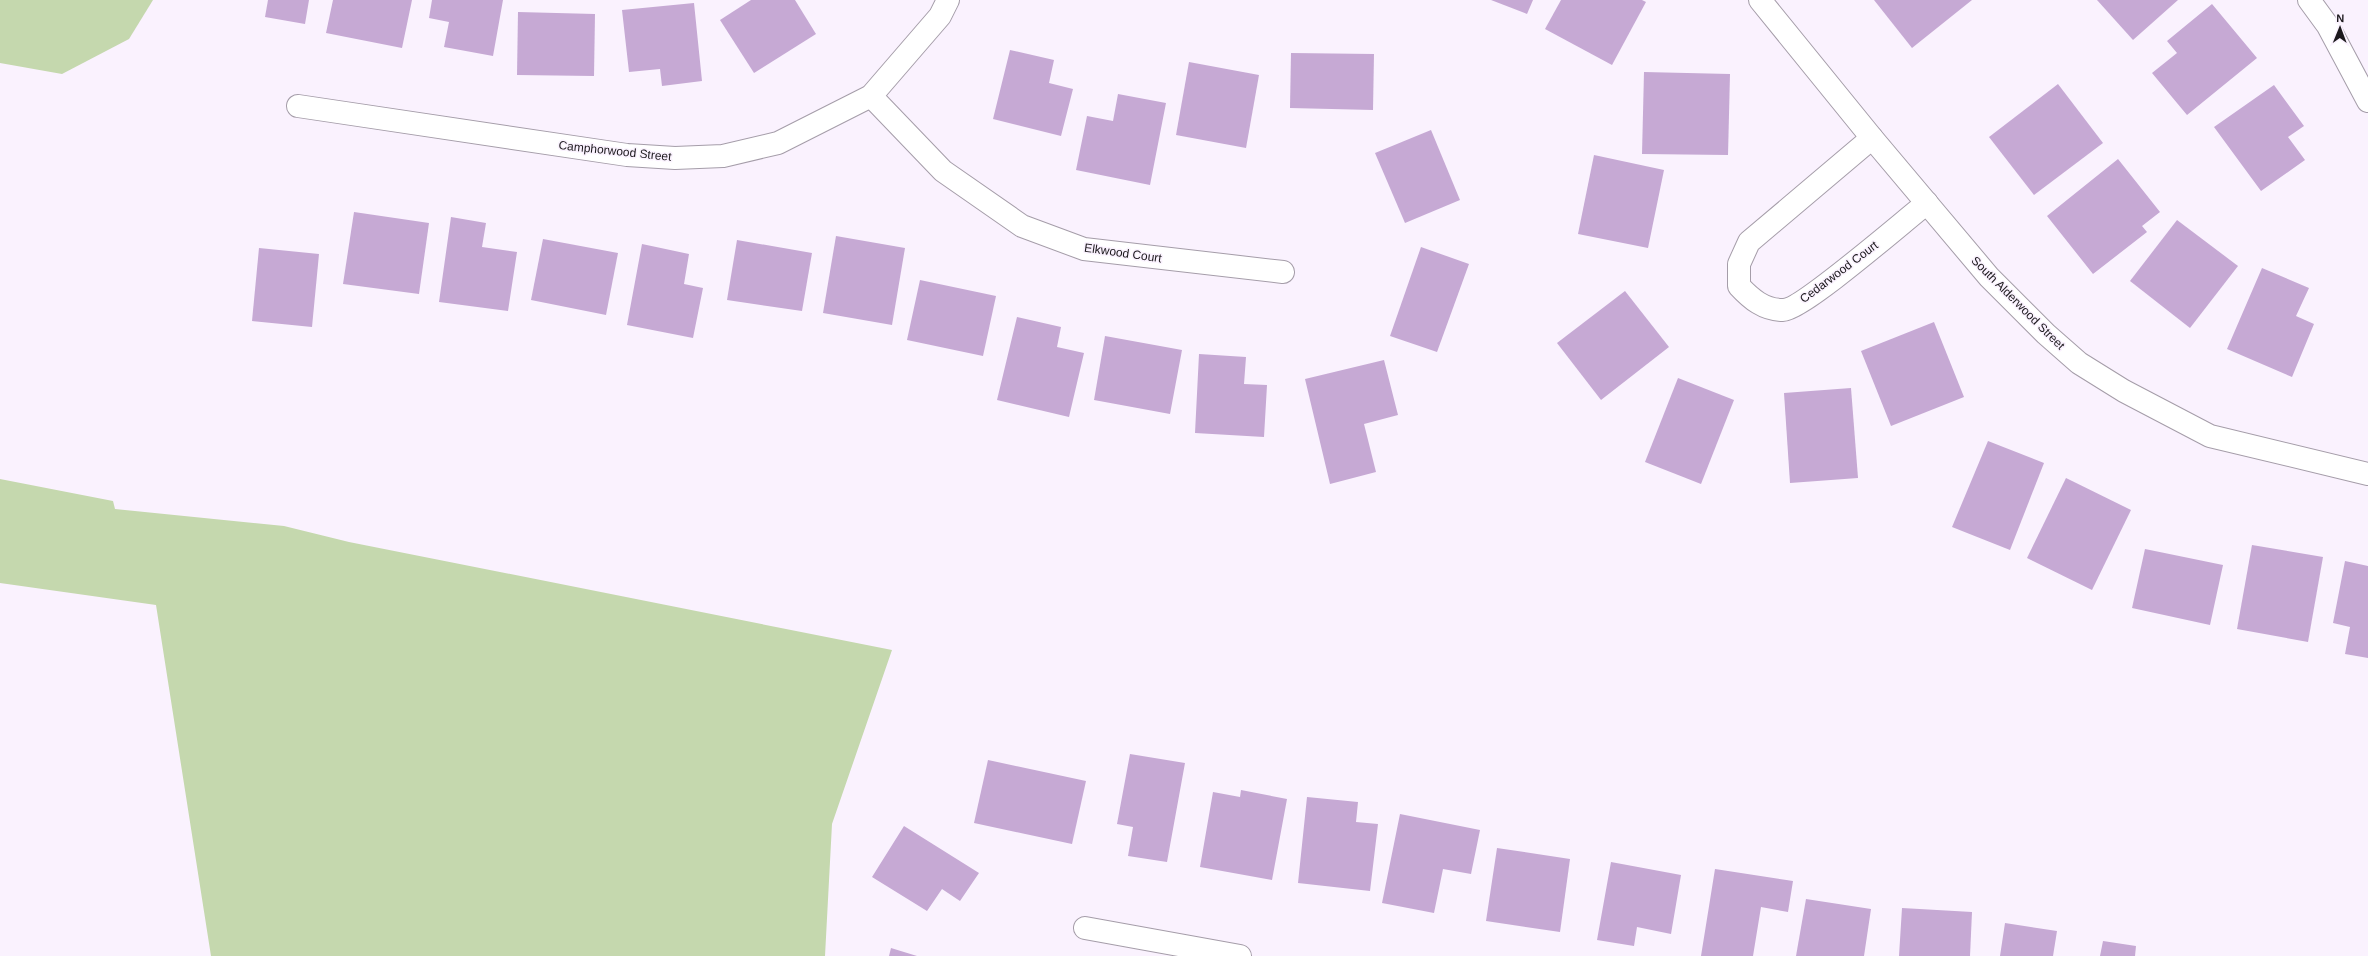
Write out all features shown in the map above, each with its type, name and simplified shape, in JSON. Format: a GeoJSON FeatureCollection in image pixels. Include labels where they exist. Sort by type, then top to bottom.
{"type":"FeatureCollection","features":[{"type":"Feature","properties":{"kind":"street","name":"Camphorwood Street"},"geometry":{"type":"LineString","coordinates":[[298,106],[627,155],[675,158],[723,156],[778,143],[871,96],[940,16],[948,0]]}},
{"type":"Feature","properties":{"kind":"street","name":"South Alderwood Street"},"geometry":{"type":"LineString","coordinates":[[1760,0],[1872,138],[1989,277],[2046,334],[2079,363],[2210,436],[2368,474]]}},
{"type":"Feature","properties":{"kind":"street"},"geometry":{"type":"LineString","coordinates":[[2309,0],[2328,26],[2368,101]]}},
{"type":"Feature","properties":{"kind":"street","name":"Elkwood Court"},"geometry":{"type":"LineString","coordinates":[[871,96],[943,171],[1022,226],[1084,249],[1283,272]]}},
{"type":"Feature","properties":{"kind":"street","name":"Cedarwood Court"},"geometry":{"type":"LineString","coordinates":[[1872,138],[1749,242],[1739,264],[1739,286],[1755,303],[1784,310],[1807,300],[1926,203]]}},
{"type":"Feature","properties":{"kind":"street"},"geometry":{"type":"LineString","coordinates":[[1085,928],[1240,956]]}},
{"type":"Feature","properties":{"kind":"green space"},"geometry":{"type":"Polygon","coordinates":[[[0,0],[153,0],[129,39],[62,74],[0,63],[0,0]]]}},
{"type":"Feature","properties":{"kind":"green space"},"geometry":{"type":"Polygon","coordinates":[[[0,479],[113,501],[115,509],[284,526],[349,542],[892,650],[832,824],[825,956],[211,956],[156,605],[0,583],[0,479]]]}},
{"type":"Feature","properties":{"kind":"building"},"geometry":{"type":"Polygon","coordinates":[[[268,0],[309,0],[305,24],[265,17],[268,0]]]}},
{"type":"Feature","properties":{"kind":"building"},"geometry":{"type":"Polygon","coordinates":[[[333,0],[412,0],[402,48],[326,33],[333,0]]]}},
{"type":"Feature","properties":{"kind":"building"},"geometry":{"type":"Polygon","coordinates":[[[432,0],[503,0],[493,56],[444,47],[449,22],[429,18],[432,0]]]}},
{"type":"Feature","properties":{"kind":"building"},"geometry":{"type":"Polygon","coordinates":[[[751,0],[795,0],[816,34],[754,73],[720,20],[751,0]]]}},
{"type":"Feature","properties":{"kind":"building"},"geometry":{"type":"Polygon","coordinates":[[[1491,0],[1533,0],[1527,14],[1491,0]]]}},
{"type":"Feature","properties":{"kind":"building"},"geometry":{"type":"Polygon","coordinates":[[[1561,0],[1642,0],[1646,2],[1612,65],[1545,29],[1561,0]]]}},
{"type":"Feature","properties":{"kind":"building"},"geometry":{"type":"Polygon","coordinates":[[[1874,0],[1972,0],[1912,48],[1874,0]]]}},
{"type":"Feature","properties":{"kind":"building"},"geometry":{"type":"Polygon","coordinates":[[[2097,0],[2178,0],[2133,40],[2097,0]]]}},
{"type":"Feature","properties":{"kind":"building"},"geometry":{"type":"Polygon","coordinates":[[[694,3],[702,81],[662,86],[660,69],[629,72],[622,10],[694,3]]]}},
{"type":"Feature","properties":{"kind":"building"},"geometry":{"type":"Polygon","coordinates":[[[2212,4],[2257,58],[2187,115],[2152,73],[2177,53],[2167,41],[2212,4]]]}},
{"type":"Feature","properties":{"kind":"building"},"geometry":{"type":"Polygon","coordinates":[[[518,12],[595,14],[594,76],[517,75],[518,12]]]}},
{"type":"Feature","properties":{"kind":"building"},"geometry":{"type":"Polygon","coordinates":[[[1010,50],[1054,60],[1049,83],[1073,89],[1061,136],[993,119],[1010,50]]]}},
{"type":"Feature","properties":{"kind":"building"},"geometry":{"type":"Polygon","coordinates":[[[1291,53],[1374,54],[1373,110],[1290,108],[1291,53]]]}},
{"type":"Feature","properties":{"kind":"building"},"geometry":{"type":"Polygon","coordinates":[[[1189,62],[1259,75],[1246,148],[1176,135],[1189,62]]]}},
{"type":"Feature","properties":{"kind":"building"},"geometry":{"type":"Polygon","coordinates":[[[1644,72],[1730,74],[1728,155],[1642,154],[1644,72]]]}},
{"type":"Feature","properties":{"kind":"building"},"geometry":{"type":"Polygon","coordinates":[[[2058,84],[2103,143],[2034,195],[1989,137],[2058,84]]]}},
{"type":"Feature","properties":{"kind":"building"},"geometry":{"type":"Polygon","coordinates":[[[2274,85],[2304,126],[2288,137],[2305,160],[2261,191],[2214,127],[2274,85]]]}},
{"type":"Feature","properties":{"kind":"building"},"geometry":{"type":"Polygon","coordinates":[[[1118,94],[1166,103],[1150,185],[1076,170],[1087,116],[1113,121],[1118,94]]]}},
{"type":"Feature","properties":{"kind":"building"},"geometry":{"type":"Polygon","coordinates":[[[1431,130],[1460,200],[1405,223],[1375,153],[1431,130]]]}},
{"type":"Feature","properties":{"kind":"building"},"geometry":{"type":"Polygon","coordinates":[[[1594,155],[1664,170],[1648,248],[1578,234],[1594,155]]]}},
{"type":"Feature","properties":{"kind":"building"},"geometry":{"type":"Polygon","coordinates":[[[2118,159],[2160,212],[2142,226],[2147,232],[2093,274],[2047,216],[2118,159]]]}},
{"type":"Feature","properties":{"kind":"building"},"geometry":{"type":"Polygon","coordinates":[[[354,212],[429,223],[419,294],[343,284],[354,212]]]}},
{"type":"Feature","properties":{"kind":"building"},"geometry":{"type":"Polygon","coordinates":[[[451,217],[486,223],[482,247],[517,252],[508,311],[439,302],[451,217]]]}},
{"type":"Feature","properties":{"kind":"building"},"geometry":{"type":"Polygon","coordinates":[[[2177,220],[2238,266],[2190,328],[2130,281],[2177,220]]]}},
{"type":"Feature","properties":{"kind":"building"},"geometry":{"type":"Polygon","coordinates":[[[836,236],[905,248],[892,325],[823,313],[836,236]]]}},
{"type":"Feature","properties":{"kind":"building"},"geometry":{"type":"Polygon","coordinates":[[[543,239],[618,253],[606,315],[531,300],[543,239]]]}},
{"type":"Feature","properties":{"kind":"building"},"geometry":{"type":"Polygon","coordinates":[[[737,240],[812,253],[802,311],[727,300],[737,240]]]}},
{"type":"Feature","properties":{"kind":"building"},"geometry":{"type":"Polygon","coordinates":[[[642,244],[689,254],[684,284],[703,288],[693,338],[627,325],[642,244]]]}},
{"type":"Feature","properties":{"kind":"building"},"geometry":{"type":"Polygon","coordinates":[[[1421,247],[1469,264],[1437,352],[1390,336],[1421,247]]]}},
{"type":"Feature","properties":{"kind":"building"},"geometry":{"type":"Polygon","coordinates":[[[259,248],[319,254],[312,327],[252,321],[259,248]]]}},
{"type":"Feature","properties":{"kind":"building"},"geometry":{"type":"Polygon","coordinates":[[[2262,268],[2309,288],[2296,316],[2314,324],[2292,377],[2227,349],[2262,268]]]}},
{"type":"Feature","properties":{"kind":"building"},"geometry":{"type":"Polygon","coordinates":[[[920,280],[996,296],[983,356],[907,340],[920,280]]]}},
{"type":"Feature","properties":{"kind":"building"},"geometry":{"type":"Polygon","coordinates":[[[1625,291],[1669,347],[1601,400],[1557,343],[1625,291]]]}},
{"type":"Feature","properties":{"kind":"building"},"geometry":{"type":"Polygon","coordinates":[[[1017,317],[1061,327],[1057,347],[1084,353],[1069,417],[997,400],[1017,317]]]}},
{"type":"Feature","properties":{"kind":"building"},"geometry":{"type":"Polygon","coordinates":[[[1934,322],[1964,397],[1891,426],[1861,351],[1934,322]]]}},
{"type":"Feature","properties":{"kind":"building"},"geometry":{"type":"Polygon","coordinates":[[[1105,336],[1182,350],[1170,414],[1094,400],[1105,336]]]}},
{"type":"Feature","properties":{"kind":"building"},"geometry":{"type":"Polygon","coordinates":[[[1199,354],[1246,357],[1244,384],[1267,385],[1264,437],[1195,433],[1199,354]]]}},
{"type":"Feature","properties":{"kind":"building"},"geometry":{"type":"Polygon","coordinates":[[[1384,360],[1398,415],[1364,424],[1376,472],[1330,484],[1305,379],[1384,360]]]}},
{"type":"Feature","properties":{"kind":"building"},"geometry":{"type":"Polygon","coordinates":[[[1678,378],[1734,400],[1701,484],[1645,462],[1678,378]]]}},
{"type":"Feature","properties":{"kind":"building"},"geometry":{"type":"Polygon","coordinates":[[[1851,388],[1858,478],[1790,483],[1784,393],[1851,388]]]}},
{"type":"Feature","properties":{"kind":"building"},"geometry":{"type":"Polygon","coordinates":[[[1988,441],[2044,463],[2010,550],[1952,527],[1988,441]]]}},
{"type":"Feature","properties":{"kind":"building"},"geometry":{"type":"Polygon","coordinates":[[[2066,478],[2131,510],[2092,590],[2027,558],[2066,478]]]}},
{"type":"Feature","properties":{"kind":"building"},"geometry":{"type":"Polygon","coordinates":[[[2252,545],[2323,557],[2308,642],[2237,629],[2252,545]]]}},
{"type":"Feature","properties":{"kind":"building"},"geometry":{"type":"Polygon","coordinates":[[[2145,549],[2223,565],[2210,625],[2132,608],[2145,549]]]}},
{"type":"Feature","properties":{"kind":"building"},"geometry":{"type":"Polygon","coordinates":[[[2345,561],[2368,566],[2368,658],[2345,654],[2350,627],[2333,623],[2345,561]]]}},
{"type":"Feature","properties":{"kind":"building"},"geometry":{"type":"Polygon","coordinates":[[[1130,754],[1185,763],[1167,862],[1128,856],[1133,827],[1117,824],[1130,754]]]}},
{"type":"Feature","properties":{"kind":"building"},"geometry":{"type":"Polygon","coordinates":[[[988,760],[1086,781],[1072,844],[974,823],[988,760]]]}},
{"type":"Feature","properties":{"kind":"building"},"geometry":{"type":"Polygon","coordinates":[[[1241,790],[1287,799],[1272,880],[1200,867],[1213,792],[1240,797],[1241,790]]]}},
{"type":"Feature","properties":{"kind":"building"},"geometry":{"type":"Polygon","coordinates":[[[1307,797],[1358,802],[1356,822],[1378,824],[1370,891],[1298,883],[1307,797]]]}},
{"type":"Feature","properties":{"kind":"building"},"geometry":{"type":"Polygon","coordinates":[[[1400,814],[1480,830],[1471,874],[1443,869],[1434,913],[1382,903],[1400,814]]]}},
{"type":"Feature","properties":{"kind":"building"},"geometry":{"type":"Polygon","coordinates":[[[904,826],[979,873],[960,901],[942,889],[927,911],[872,877],[904,826]]]}},
{"type":"Feature","properties":{"kind":"building"},"geometry":{"type":"Polygon","coordinates":[[[1497,848],[1570,859],[1560,932],[1486,921],[1497,848]]]}},
{"type":"Feature","properties":{"kind":"building"},"geometry":{"type":"Polygon","coordinates":[[[1611,862],[1681,875],[1671,934],[1637,927],[1634,946],[1597,940],[1611,862]]]}},
{"type":"Feature","properties":{"kind":"building"},"geometry":{"type":"Polygon","coordinates":[[[1715,869],[1793,881],[1788,912],[1761,907],[1753,956],[1701,956],[1715,869]]]}},
{"type":"Feature","properties":{"kind":"building"},"geometry":{"type":"Polygon","coordinates":[[[1806,899],[1871,909],[1864,956],[1796,956],[1806,899]]]}},
{"type":"Feature","properties":{"kind":"building"},"geometry":{"type":"Polygon","coordinates":[[[1902,908],[1972,912],[1970,956],[1899,956],[1902,908]]]}},
{"type":"Feature","properties":{"kind":"building"},"geometry":{"type":"Polygon","coordinates":[[[2005,923],[2057,931],[2053,956],[2000,956],[2005,923]]]}},
{"type":"Feature","properties":{"kind":"building"},"geometry":{"type":"Polygon","coordinates":[[[2103,941],[2136,946],[2135,956],[2100,956],[2103,941]]]}},
{"type":"Feature","properties":{"kind":"building"},"geometry":{"type":"Polygon","coordinates":[[[891,948],[917,956],[889,956],[891,948]]]}}]}
